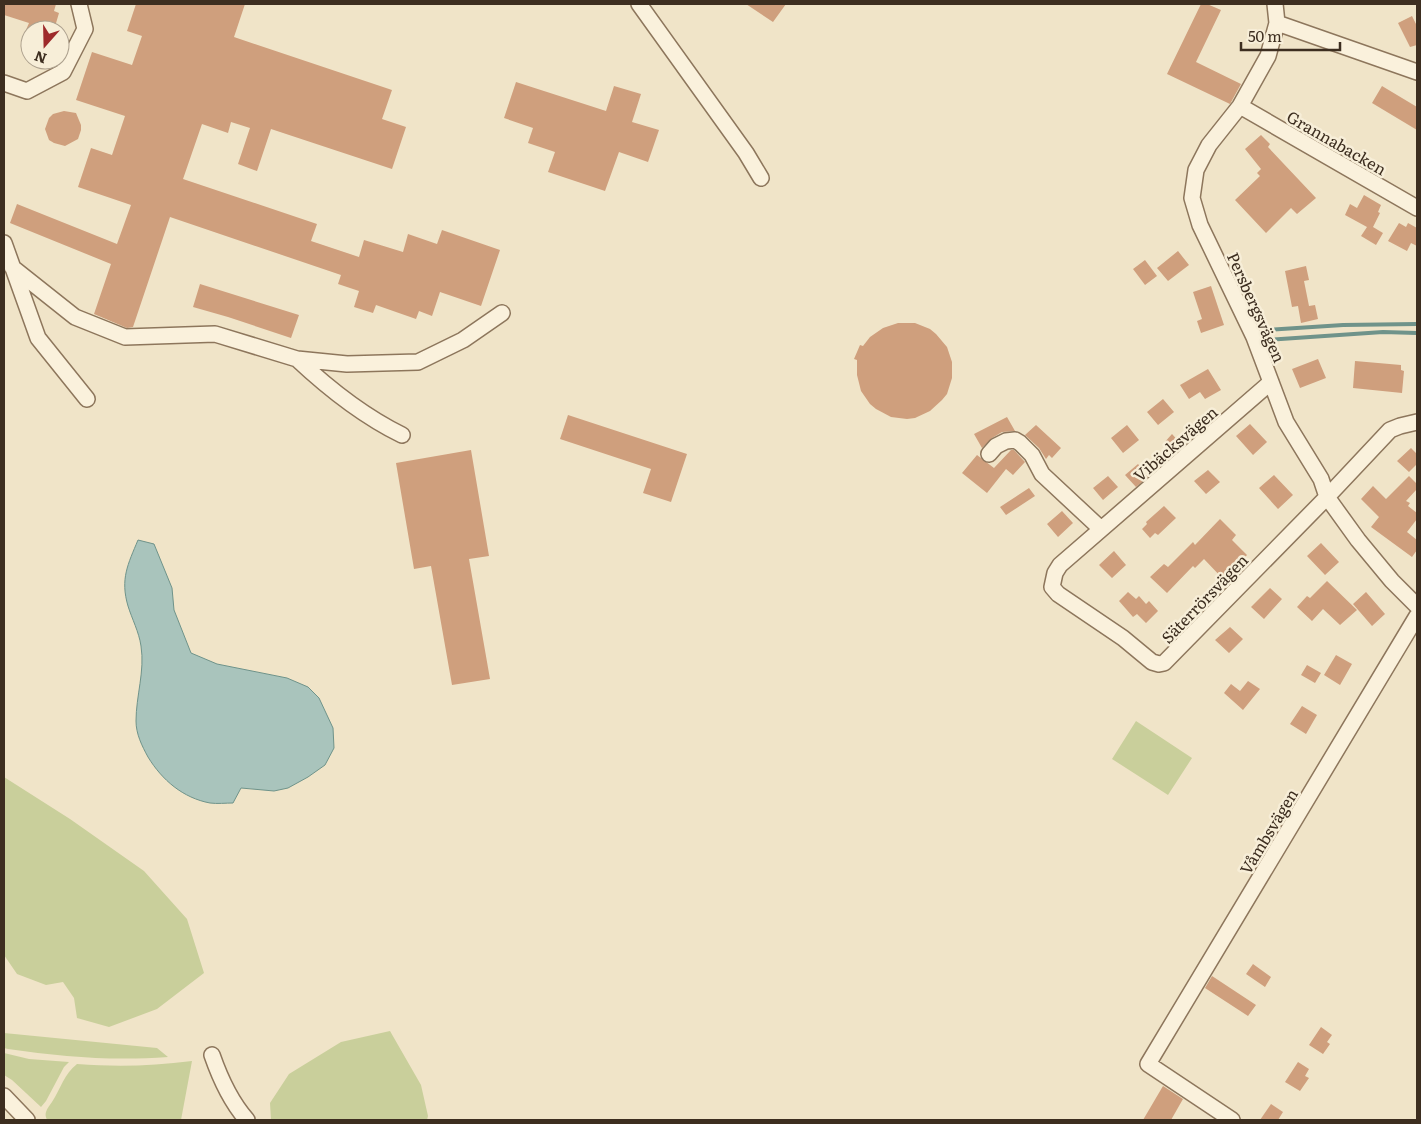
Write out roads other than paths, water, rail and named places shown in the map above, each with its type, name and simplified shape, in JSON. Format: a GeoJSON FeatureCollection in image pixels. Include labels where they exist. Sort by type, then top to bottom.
{"type":"FeatureCollection","features":[{"type":"Feature","properties":{"kind":"street"},"geometry":{"type":"LineString","coordinates":[[4,83],[27,90],[63,72],[85,29],[79,4]]}},
{"type":"Feature","properties":{"kind":"street"},"geometry":{"type":"LineString","coordinates":[[639,4],[746,153],[761,178]]}},
{"type":"Feature","properties":{"kind":"street","name":"Persbergsvägen"},"geometry":{"type":"LineString","coordinates":[[1274,4],[1277,23],[1268,56],[1240,106],[1209,145],[1196,170],[1192,198],[1200,225],[1254,337],[1286,422],[1321,479],[1327,497],[1358,540],[1386,574],[1417,606]]}},
{"type":"Feature","properties":{"kind":"street"},"geometry":{"type":"LineString","coordinates":[[1277,23],[1417,72]]}},
{"type":"Feature","properties":{"kind":"street","name":"Grannabacken"},"geometry":{"type":"LineString","coordinates":[[1240,106],[1417,208]]}},
{"type":"Feature","properties":{"kind":"street"},"geometry":{"type":"LineString","coordinates":[[4,243],[38,338],[87,399]]}},
{"type":"Feature","properties":{"kind":"street"},"geometry":{"type":"LineString","coordinates":[[12,267],[76,318],[125,337],[215,334],[297,359],[347,364],[418,362],[463,340],[502,313]]}},
{"type":"Feature","properties":{"kind":"street"},"geometry":{"type":"LineString","coordinates":[[297,359],[330,389],[384,426],[402,435]]}},
{"type":"Feature","properties":{"kind":"street","name":"Vibäcksvägen"},"geometry":{"type":"LineString","coordinates":[[1052,580],[1060,565],[1271,382]]}},
{"type":"Feature","properties":{"kind":"street"},"geometry":{"type":"LineString","coordinates":[[1327,497],[1390,430],[1417,422]]}},
{"type":"Feature","properties":{"kind":"street"},"geometry":{"type":"LineString","coordinates":[[989,454],[996,446],[1006,441],[1015,440],[1020,443],[1032,455],[1042,474],[1101,530]]}},
{"type":"Feature","properties":{"kind":"street","name":"Säterrörsvägen"},"geometry":{"type":"LineString","coordinates":[[1052,580],[1052,587],[1058,594],[1123,638],[1152,662],[1164,663],[1327,497]]}},
{"type":"Feature","properties":{"kind":"street","name":"Våmbsvägen"},"geometry":{"type":"LineString","coordinates":[[1232,1120],[1148,1064],[1417,616]]}},
{"type":"Feature","properties":{"kind":"street"},"geometry":{"type":"LineString","coordinates":[[212,1055],[229,1093],[247,1120]]}},
{"type":"Feature","properties":{"kind":"street"},"geometry":{"type":"LineString","coordinates":[[4,1096],[27,1120]]}},
{"type":"Feature","properties":{"kind":"water"},"geometry":{"type":"Polygon","coordinates":[[[138,540],[154,544],[172,588],[174,610],[191,653],[217,664],[287,678],[308,687],[319,698],[333,728],[334,748],[325,765],[288,788],[274,791],[241,788],[233,803],[200,801],[174,787],[160,773],[148,757],[136,726],[142,655],[140,641],[128,606],[125,580],[128,564],[138,540]]]}},
{"type":"Feature","properties":{"kind":"waterway"},"geometry":{"type":"LineString","coordinates":[[1267,330],[1343,325],[1417,324]]}},
{"type":"Feature","properties":{"kind":"waterway"},"geometry":{"type":"LineString","coordinates":[[1267,340],[1383,332],[1417,333]]}}]}
